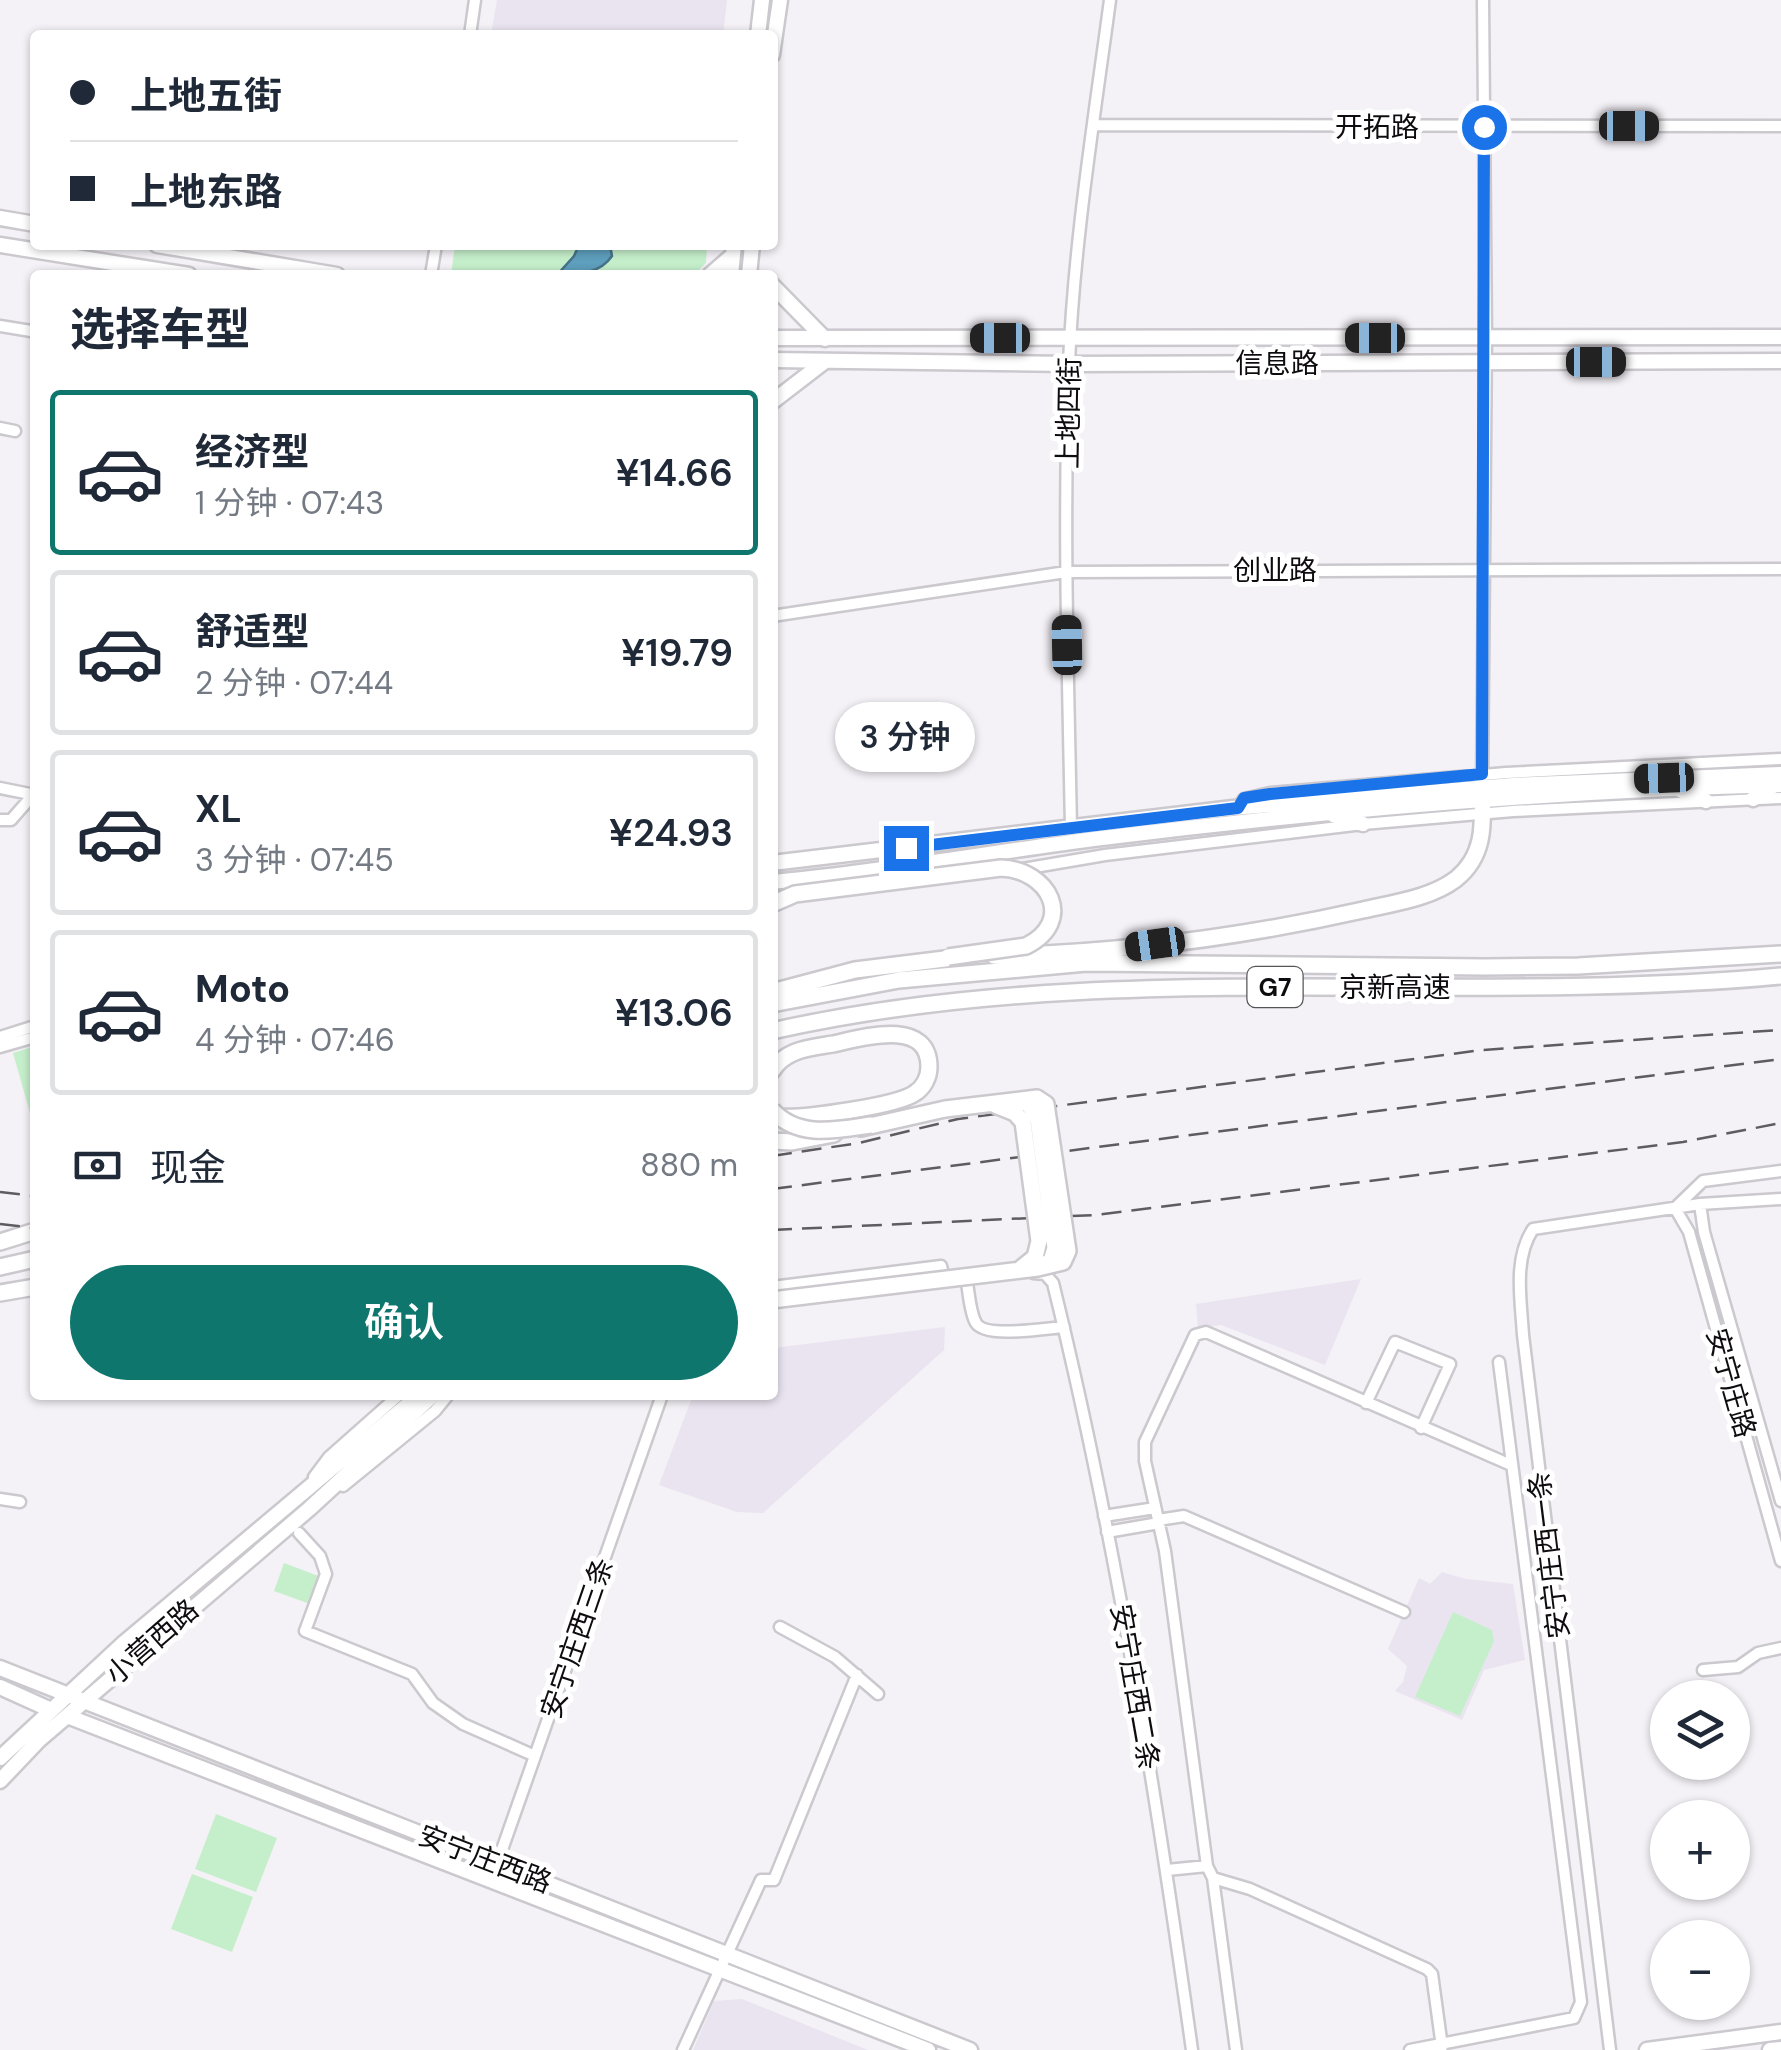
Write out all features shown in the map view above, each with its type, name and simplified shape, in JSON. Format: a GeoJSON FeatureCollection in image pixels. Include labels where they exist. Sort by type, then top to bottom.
{"type":"FeatureCollection","features":[{"type":"Feature","properties":{"kind":"highway"},"geometry":{"type":"LineString","coordinates":[[948,957],[1084,954],[1274,928],[1404,901],[1440,889],[1458,878],[1479,850],[1482,794]]}},
{"type":"Feature","properties":{"kind":"highway"},"geometry":{"type":"LineString","coordinates":[[778,900],[796,894],[1002,868],[1017,869],[1042,883],[1048,891],[1052,912],[1051,922],[1037,940],[1026,946],[855,970],[778,990]]}},
{"type":"Feature","properties":{"kind":"highway","name":"京新高速"},"geometry":{"type":"LineString","coordinates":[[778,1003],[899,980],[1086,964],[1578,966],[1781,954]]}},
{"type":"Feature","properties":{"kind":"highway","name":"京新高速"},"geometry":{"type":"LineString","coordinates":[[778,1030],[882,1009],[1047,991],[1559,986],[1781,976]]}},
{"type":"Feature","properties":{"kind":"highway"},"geometry":{"type":"LineString","coordinates":[[778,1062],[800,1050],[890,1034],[916,1040],[927,1054],[929,1064],[918,1092],[900,1100],[809,1116],[778,1113]]}},
{"type":"Feature","properties":{"kind":"highway"},"geometry":{"type":"LineString","coordinates":[[778,1141],[792,1142],[945,1109],[1042,1100],[1049,1113],[1068,1251],[1064,1262],[1038,1268],[778,1299]]}},
{"type":"Feature","properties":{"kind":"highway"},"geometry":{"type":"LineString","coordinates":[[991,1104],[1015,1113],[1022,1122],[1038,1242],[1035,1256],[1019,1270]]}},
{"type":"Feature","properties":{"kind":"highway"},"geometry":{"type":"LineString","coordinates":[[778,1118],[809,1130],[871,1126]]}},
{"type":"Feature","properties":{"kind":"highway"},"geometry":{"type":"LineString","coordinates":[[0,1242],[30,1233]]}},
{"type":"Feature","properties":{"kind":"highway"},"geometry":{"type":"LineString","coordinates":[[0,1267],[30,1260]]}},
{"type":"Feature","properties":{"kind":"highway"},"geometry":{"type":"LineString","coordinates":[[0,1292],[30,1288]]}},
{"type":"Feature","properties":{"kind":"main road"},"geometry":{"type":"LineString","coordinates":[[759,30],[762,0]]}},
{"type":"Feature","properties":{"kind":"main road"},"geometry":{"type":"LineString","coordinates":[[776,30],[780,0]]}},
{"type":"Feature","properties":{"kind":"main road"},"geometry":{"type":"LineString","coordinates":[[0,218],[30,223]]}},
{"type":"Feature","properties":{"kind":"main road"},"geometry":{"type":"LineString","coordinates":[[0,244],[30,249]]}},
{"type":"Feature","properties":{"kind":"main road"},"geometry":{"type":"LineString","coordinates":[[37,250],[159,270]]}},
{"type":"Feature","properties":{"kind":"main road"},"geometry":{"type":"LineString","coordinates":[[187,250],[307,270]]}},
{"type":"Feature","properties":{"kind":"main road"},"geometry":{"type":"LineString","coordinates":[[715,270],[734,250]]}},
{"type":"Feature","properties":{"kind":"main road"},"geometry":{"type":"LineString","coordinates":[[778,291],[826,339]]}},
{"type":"Feature","properties":{"kind":"main road","name":"信息路"},"geometry":{"type":"LineString","coordinates":[[778,338],[1781,337]]}},
{"type":"Feature","properties":{"kind":"main road","name":"信息路"},"geometry":{"type":"LineString","coordinates":[[778,360],[1069,364],[1781,362]]}},
{"type":"Feature","properties":{"kind":"main road"},"geometry":{"type":"LineString","coordinates":[[778,397],[825,362]]}},
{"type":"Feature","properties":{"kind":"main road"},"geometry":{"type":"LineString","coordinates":[[778,881],[1482,794],[1780,785]]}},
{"type":"Feature","properties":{"kind":"main road"},"geometry":{"type":"LineString","coordinates":[[778,862],[1238,808],[1482,794],[1780,785]]}},
{"type":"Feature","properties":{"kind":"main road"},"geometry":{"type":"LineString","coordinates":[[1753,799],[1780,785]]}},
{"type":"Feature","properties":{"kind":"main road"},"geometry":{"type":"LineString","coordinates":[[1674,788],[1706,801]]}},
{"type":"Feature","properties":{"kind":"main road"},"geometry":{"type":"LineString","coordinates":[[1322,812],[1364,824]]}},
{"type":"Feature","properties":{"kind":"main road","name":"小营西路"},"geometry":{"type":"LineString","coordinates":[[0,1780],[414,1400]]}},
{"type":"Feature","properties":{"kind":"main road","name":"小营西路"},"geometry":{"type":"LineString","coordinates":[[0,1758],[125,1642],[304,1503],[427,1400]]}},
{"type":"Feature","properties":{"kind":"main road","name":"安宁庄西路"},"geometry":{"type":"LineString","coordinates":[[0,1668],[970,2050]]}},
{"type":"Feature","properties":{"kind":"main road"},"geometry":{"type":"LineString","coordinates":[[0,1687],[51,1710]]}},
{"type":"Feature","properties":{"kind":"main road","name":"安宁庄西路"},"geometry":{"type":"LineString","coordinates":[[67,1716],[928,2050]]}},
{"type":"Feature","properties":{"kind":"main road"},"geometry":{"type":"LineString","coordinates":[[1647,2050],[1781,2032]]}},
{"type":"Feature","properties":{"kind":"main road"},"geometry":{"type":"LineString","coordinates":[[1770,2050],[1781,2049]]}},
{"type":"Feature","properties":{"kind":"street"},"geometry":{"type":"LineString","coordinates":[[471,30],[475,0]]}},
{"type":"Feature","properties":{"kind":"street","name":"上地四街"},"geometry":{"type":"LineString","coordinates":[[1071,828],[1066,572],[1069,364],[1110,0]]}},
{"type":"Feature","properties":{"kind":"street"},"geometry":{"type":"LineString","coordinates":[[1482,794],[1486,338],[1483,0]]}},
{"type":"Feature","properties":{"kind":"street","name":"开拓路"},"geometry":{"type":"LineString","coordinates":[[1093,125],[1781,126]]}},
{"type":"Feature","properties":{"kind":"street"},"geometry":{"type":"LineString","coordinates":[[0,326],[30,331]]}},
{"type":"Feature","properties":{"kind":"street"},"geometry":{"type":"LineString","coordinates":[[0,428],[15,431]]}},
{"type":"Feature","properties":{"kind":"street","name":"创业路"},"geometry":{"type":"LineString","coordinates":[[778,615],[1066,572],[1781,569]]}},
{"type":"Feature","properties":{"kind":"street"},"geometry":{"type":"LineString","coordinates":[[778,901],[1364,824],[1482,794],[1781,759]]}},
{"type":"Feature","properties":{"kind":"street"},"geometry":{"type":"LineString","coordinates":[[0,788],[30,794]]}},
{"type":"Feature","properties":{"kind":"street"},"geometry":{"type":"LineString","coordinates":[[1482,794],[1753,799]]}},
{"type":"Feature","properties":{"kind":"street"},"geometry":{"type":"LineString","coordinates":[[0,820],[11,820],[30,799]]}},
{"type":"Feature","properties":{"kind":"street"},"geometry":{"type":"LineString","coordinates":[[0,1037],[30,1028]]}},
{"type":"Feature","properties":{"kind":"street"},"geometry":{"type":"LineString","coordinates":[[0,1047],[30,1038]]}},
{"type":"Feature","properties":{"kind":"street"},"geometry":{"type":"LineString","coordinates":[[1675,1208],[1703,1181],[1781,1171]]}},
{"type":"Feature","properties":{"kind":"street","name":"安宁庄西一条"},"geometry":{"type":"LineString","coordinates":[[1610,2050],[1523,1335],[1521,1261],[1533,1229],[1700,1204],[1781,1199]]}},
{"type":"Feature","properties":{"kind":"street","name":"安宁庄路"},"geometry":{"type":"LineString","coordinates":[[1700,1204],[1704,1232],[1781,1501]]}},
{"type":"Feature","properties":{"kind":"street","name":"安宁庄路"},"geometry":{"type":"LineString","coordinates":[[1675,1208],[1688,1232],[1781,1561]]}},
{"type":"Feature","properties":{"kind":"street"},"geometry":{"type":"LineString","coordinates":[[778,1285],[941,1266],[942,1274],[967,1282],[975,1322],[982,1328],[1000,1332],[1064,1327]]}},
{"type":"Feature","properties":{"kind":"street","name":"安宁庄西二条"},"geometry":{"type":"LineString","coordinates":[[967,1282],[1035,1272],[1045,1274],[1053,1283],[1107,1532],[1167,1870],[1192,2050]]}},
{"type":"Feature","properties":{"kind":"street"},"geometry":{"type":"LineString","coordinates":[[1236,2050],[1159,1522],[1145,1461],[1146,1442],[1183,1358],[1199,1333],[1228,1340],[1511,1466]]}},
{"type":"Feature","properties":{"kind":"street"},"geometry":{"type":"LineString","coordinates":[[1366,1403],[1395,1342],[1450,1364],[1421,1428]]}},
{"type":"Feature","properties":{"kind":"street"},"geometry":{"type":"LineString","coordinates":[[1410,2050],[1442,2047],[1574,2018],[1581,2002],[1499,1362]]}},
{"type":"Feature","properties":{"kind":"street","name":"小营西路"},"geometry":{"type":"LineString","coordinates":[[304,1503],[329,1457],[393,1400]]}},
{"type":"Feature","properties":{"kind":"street","name":"小营西路"},"geometry":{"type":"LineString","coordinates":[[304,1503],[362,1472],[436,1412],[444,1400]]}},
{"type":"Feature","properties":{"kind":"street","name":"安宁庄西三条"},"geometry":{"type":"LineString","coordinates":[[491,1881],[660,1400]]}},
{"type":"Feature","properties":{"kind":"street"},"geometry":{"type":"LineString","coordinates":[[0,1499],[20,1502]]}},
{"type":"Feature","properties":{"kind":"street"},"geometry":{"type":"LineString","coordinates":[[1104,1516],[1156,1508]]}},
{"type":"Feature","properties":{"kind":"street"},"geometry":{"type":"LineString","coordinates":[[1107,1532],[1184,1516],[1404,1612]]}},
{"type":"Feature","properties":{"kind":"street"},"geometry":{"type":"LineString","coordinates":[[299,1532],[320,1556],[326,1574],[305,1631],[412,1674],[433,1703],[464,1724],[536,1756]]}},
{"type":"Feature","properties":{"kind":"street"},"geometry":{"type":"LineString","coordinates":[[780,1627],[836,1657],[878,1694]]}},
{"type":"Feature","properties":{"kind":"street"},"geometry":{"type":"LineString","coordinates":[[1703,1670],[1738,1666],[1758,1652],[1781,1648]]}},
{"type":"Feature","properties":{"kind":"street"},"geometry":{"type":"LineString","coordinates":[[683,2050],[760,1880],[774,1880],[858,1674]]}},
{"type":"Feature","properties":{"kind":"street"},"geometry":{"type":"LineString","coordinates":[[51,1710],[67,1716]]}},
{"type":"Feature","properties":{"kind":"street"},"geometry":{"type":"LineString","coordinates":[[1167,1870],[1207,1866]]}},
{"type":"Feature","properties":{"kind":"street"},"geometry":{"type":"LineString","coordinates":[[1212,1878],[1250,1889],[1427,1969],[1432,1974],[1442,2047]]}},
{"type":"Feature","properties":{"kind":"shaded area"},"geometry":{"type":"Polygon","coordinates":[[[497,0],[727,0],[724,30],[492,30],[497,0]]]}},
{"type":"Feature","properties":{"kind":"shaded area"},"geometry":{"type":"Polygon","coordinates":[[[1361,1279],[1325,1365],[1221,1325],[1198,1328],[1196,1304],[1361,1279]]]}},
{"type":"Feature","properties":{"kind":"shaded area"},"geometry":{"type":"Polygon","coordinates":[[[945,1327],[944,1350],[763,1513],[737,1512],[659,1485],[691,1400],[778,1400],[778,1347],[945,1327]]]}},
{"type":"Feature","properties":{"kind":"shaded area"},"geometry":{"type":"Polygon","coordinates":[[[1442,1572],[1513,1584],[1525,1660],[1484,1670],[1462,1720],[1395,1691],[1403,1682],[1407,1666],[1388,1649],[1419,1578],[1430,1584],[1442,1572]]]}},
{"type":"Feature","properties":{"kind":"shaded area"},"geometry":{"type":"Polygon","coordinates":[[[742,1999],[868,2050],[693,2050],[714,2001],[742,1999]]]}},
{"type":"Feature","properties":{"kind":"green space"},"geometry":{"type":"Polygon","coordinates":[[[454,250],[707,250],[706,263],[699,270],[452,270],[454,250]]]}},
{"type":"Feature","properties":{"kind":"green space"},"geometry":{"type":"Polygon","coordinates":[[[30,1048],[30,1113],[13,1053],[30,1048]]]}},
{"type":"Feature","properties":{"kind":"green space"},"geometry":{"type":"Polygon","coordinates":[[[284,1563],[321,1577],[310,1604],[274,1591],[284,1563]]]}},
{"type":"Feature","properties":{"kind":"green space"},"geometry":{"type":"Polygon","coordinates":[[[1453,1612],[1492,1630],[1494,1641],[1460,1716],[1415,1697],[1453,1612]]]}},
{"type":"Feature","properties":{"kind":"green space"},"geometry":{"type":"Polygon","coordinates":[[[216,1814],[277,1838],[256,1892],[195,1869],[216,1814]]]}},
{"type":"Feature","properties":{"kind":"green space"},"geometry":{"type":"Polygon","coordinates":[[[192,1874],[253,1897],[232,1952],[171,1929],[192,1874]]]}},
{"type":"Feature","properties":{"kind":"water"},"geometry":{"type":"Polygon","coordinates":[[[577,250],[611,250],[612,256],[595,270],[561,270],[577,250]]]}},
{"type":"Feature","properties":{"kind":"railway"},"geometry":{"type":"LineString","coordinates":[[778,1155],[859,1143],[958,1119],[1482,1050],[1781,1030]]}},
{"type":"Feature","properties":{"kind":"railway"},"geometry":{"type":"LineString","coordinates":[[778,1188],[1781,1059]]}},
{"type":"Feature","properties":{"kind":"railway"},"geometry":{"type":"LineString","coordinates":[[778,1230],[1095,1215],[1683,1142],[1781,1123]]}},
{"type":"Feature","properties":{"kind":"railway"},"geometry":{"type":"LineString","coordinates":[[0,1192],[30,1195]]}},
{"type":"Feature","properties":{"kind":"railway"},"geometry":{"type":"LineString","coordinates":[[0,1224],[30,1227]]}},
{"type":"Feature","properties":{"kind":"route"},"geometry":{"type":"LineString","coordinates":[[906,848],[1238,808],[1244,798],[1270,794],[1482,774],[1484,127]]}}]}
